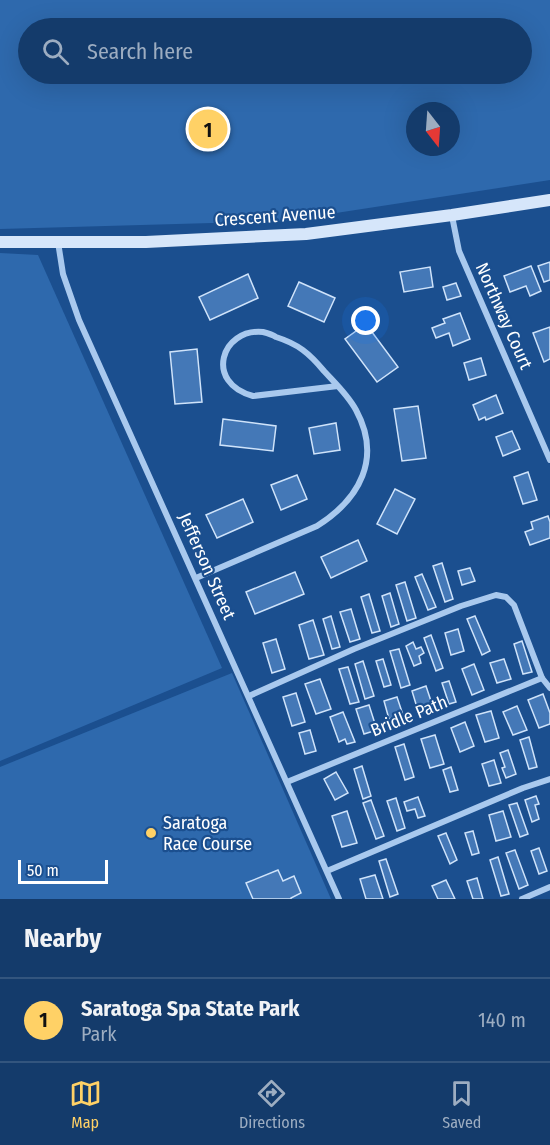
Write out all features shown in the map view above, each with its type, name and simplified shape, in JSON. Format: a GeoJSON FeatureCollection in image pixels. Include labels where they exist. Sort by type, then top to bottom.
{"type":"FeatureCollection","features":[{"type":"Feature","properties":{"kind":"street","name":"Crescent Avenue"},"geometry":{"type":"LineString","coordinates":[[0,242],[146,242],[306,234],[550,200]]}},
{"type":"Feature","properties":{"kind":"street","name":"Northway Court"},"geometry":{"type":"LineString","coordinates":[[452,215],[459,250],[550,460]]}},
{"type":"Feature","properties":{"kind":"street","name":"Jefferson Street"},"geometry":{"type":"LineString","coordinates":[[58,242],[69,297],[339,899]]}},
{"type":"Feature","properties":{"kind":"street"},"geometry":{"type":"LineString","coordinates":[[196,578],[317,526],[335,515],[356,490],[363,476],[368,456],[367,437],[356,410],[338,386],[311,356],[295,343],[263,332],[238,338],[228,348],[223,360],[224,374],[231,386],[242,393],[253,396],[338,386]]}},
{"type":"Feature","properties":{"kind":"street"},"geometry":{"type":"LineString","coordinates":[[249,696],[354,649],[496,594],[511,600],[542,678],[550,688]]}},
{"type":"Feature","properties":{"kind":"street","name":"Bridle Path"},"geometry":{"type":"LineString","coordinates":[[287,782],[542,678]]}},
{"type":"Feature","properties":{"kind":"street"},"geometry":{"type":"LineString","coordinates":[[327,871],[523,788],[550,780]]}},
{"type":"Feature","properties":{"kind":"street"},"geometry":{"type":"LineString","coordinates":[[522,899],[550,887]]}},
{"type":"Feature","properties":{"kind":"shaded area"},"geometry":{"type":"Polygon","coordinates":[[[0,0],[550,0],[550,180],[284,221],[0,229],[0,0]]]}},
{"type":"Feature","properties":{"kind":"shaded area"},"geometry":{"type":"Polygon","coordinates":[[[0,253],[38,255],[222,668],[0,761],[0,253]]]}},
{"type":"Feature","properties":{"kind":"shaded area","name":"Saratoga Race Course"},"geometry":{"type":"Polygon","coordinates":[[[232,673],[331,899],[0,899],[0,767],[232,673]]]}},
{"type":"Feature","properties":{"kind":"building"},"geometry":{"type":"Polygon","coordinates":[[[550,262],[550,280],[544,282],[538,266],[550,262]]]}},
{"type":"Feature","properties":{"kind":"building"},"geometry":{"type":"Polygon","coordinates":[[[531,266],[541,291],[530,296],[526,286],[510,292],[504,276],[531,266]]]}},
{"type":"Feature","properties":{"kind":"building"},"geometry":{"type":"Polygon","coordinates":[[[430,267],[433,287],[404,292],[400,272],[430,267]]]}},
{"type":"Feature","properties":{"kind":"building"},"geometry":{"type":"Polygon","coordinates":[[[248,274],[258,298],[210,320],[199,297],[248,274]]]}},
{"type":"Feature","properties":{"kind":"building"},"geometry":{"type":"Polygon","coordinates":[[[299,282],[335,298],[324,322],[288,306],[299,282]]]}},
{"type":"Feature","properties":{"kind":"building"},"geometry":{"type":"Polygon","coordinates":[[[456,283],[461,296],[447,300],[443,287],[456,283]]]}},
{"type":"Feature","properties":{"kind":"building"},"geometry":{"type":"Polygon","coordinates":[[[460,313],[470,339],[453,346],[449,333],[436,338],[432,328],[445,323],[443,319],[460,313]]]}},
{"type":"Feature","properties":{"kind":"building"},"geometry":{"type":"Polygon","coordinates":[[[366,324],[398,367],[377,382],[345,339],[366,324]]]}},
{"type":"Feature","properties":{"kind":"building"},"geometry":{"type":"Polygon","coordinates":[[[550,327],[550,359],[544,362],[533,333],[550,327]]]}},
{"type":"Feature","properties":{"kind":"building"},"geometry":{"type":"Polygon","coordinates":[[[197,349],[202,402],[175,404],[170,352],[197,349]]]}},
{"type":"Feature","properties":{"kind":"building"},"geometry":{"type":"Polygon","coordinates":[[[481,358],[486,375],[469,380],[464,363],[481,358]]]}},
{"type":"Feature","properties":{"kind":"building"},"geometry":{"type":"Polygon","coordinates":[[[496,395],[503,413],[486,420],[485,417],[479,420],[473,405],[496,395]]]}},
{"type":"Feature","properties":{"kind":"building"},"geometry":{"type":"Polygon","coordinates":[[[418,406],[426,458],[402,461],[394,409],[418,406]]]}},
{"type":"Feature","properties":{"kind":"building"},"geometry":{"type":"Polygon","coordinates":[[[223,419],[276,426],[273,451],[220,445],[223,419]]]}},
{"type":"Feature","properties":{"kind":"building"},"geometry":{"type":"Polygon","coordinates":[[[336,423],[340,450],[314,454],[309,428],[336,423]]]}},
{"type":"Feature","properties":{"kind":"building"},"geometry":{"type":"Polygon","coordinates":[[[512,431],[520,449],[503,456],[496,437],[512,431]]]}},
{"type":"Feature","properties":{"kind":"building"},"geometry":{"type":"Polygon","coordinates":[[[528,472],[537,500],[523,504],[514,477],[528,472]]]}},
{"type":"Feature","properties":{"kind":"building"},"geometry":{"type":"Polygon","coordinates":[[[297,475],[307,499],[281,510],[271,485],[297,475]]]}},
{"type":"Feature","properties":{"kind":"building"},"geometry":{"type":"Polygon","coordinates":[[[395,489],[415,499],[397,534],[377,524],[395,489]]]}},
{"type":"Feature","properties":{"kind":"building"},"geometry":{"type":"Polygon","coordinates":[[[243,499],[253,522],[217,538],[206,515],[243,499]]]}},
{"type":"Feature","properties":{"kind":"building"},"geometry":{"type":"Polygon","coordinates":[[[548,516],[550,538],[530,545],[525,532],[533,529],[531,522],[548,516]]]}},
{"type":"Feature","properties":{"kind":"building"},"geometry":{"type":"Polygon","coordinates":[[[358,540],[367,561],[331,578],[321,557],[358,540]]]}},
{"type":"Feature","properties":{"kind":"building"},"geometry":{"type":"Polygon","coordinates":[[[442,563],[453,599],[445,602],[433,566],[442,563]]]}},
{"type":"Feature","properties":{"kind":"building"},"geometry":{"type":"Polygon","coordinates":[[[470,568],[475,581],[462,585],[458,571],[470,568]]]}},
{"type":"Feature","properties":{"kind":"building"},"geometry":{"type":"Polygon","coordinates":[[[295,572],[304,594],[255,614],[246,592],[295,572]]]}},
{"type":"Feature","properties":{"kind":"building"},"geometry":{"type":"Polygon","coordinates":[[[422,574],[436,607],[428,610],[415,577],[422,574]]]}},
{"type":"Feature","properties":{"kind":"building"},"geometry":{"type":"Polygon","coordinates":[[[405,582],[416,618],[407,621],[396,585],[405,582]]]}},
{"type":"Feature","properties":{"kind":"building"},"geometry":{"type":"Polygon","coordinates":[[[390,593],[399,624],[391,627],[382,596],[390,593]]]}},
{"type":"Feature","properties":{"kind":"building"},"geometry":{"type":"Polygon","coordinates":[[[369,594],[380,631],[372,633],[361,597],[369,594]]]}},
{"type":"Feature","properties":{"kind":"building"},"geometry":{"type":"Polygon","coordinates":[[[351,609],[360,639],[350,642],[340,612],[351,609]]]}},
{"type":"Feature","properties":{"kind":"building"},"geometry":{"type":"Polygon","coordinates":[[[331,616],[340,647],[332,649],[323,619],[331,616]]]}},
{"type":"Feature","properties":{"kind":"building"},"geometry":{"type":"Polygon","coordinates":[[[475,616],[490,651],[482,655],[467,619],[475,616]]]}},
{"type":"Feature","properties":{"kind":"building"},"geometry":{"type":"Polygon","coordinates":[[[313,620],[324,655],[309,659],[299,625],[313,620]]]}},
{"type":"Feature","properties":{"kind":"building"},"geometry":{"type":"Polygon","coordinates":[[[458,629],[464,651],[451,655],[445,633],[458,629]]]}},
{"type":"Feature","properties":{"kind":"building"},"geometry":{"type":"Polygon","coordinates":[[[431,635],[443,668],[436,671],[424,638],[431,635]]]}},
{"type":"Feature","properties":{"kind":"building"},"geometry":{"type":"Polygon","coordinates":[[[276,639],[285,669],[272,673],[263,643],[276,639]]]}},
{"type":"Feature","properties":{"kind":"building"},"geometry":{"type":"Polygon","coordinates":[[[522,641],[532,672],[523,674],[514,644],[522,641]]]}},
{"type":"Feature","properties":{"kind":"building"},"geometry":{"type":"Polygon","coordinates":[[[413,642],[416,649],[421,647],[424,653],[419,656],[421,663],[414,666],[406,646],[413,642]]]}},
{"type":"Feature","properties":{"kind":"building"},"geometry":{"type":"Polygon","coordinates":[[[399,649],[410,685],[401,688],[390,651],[399,649]]]}},
{"type":"Feature","properties":{"kind":"building"},"geometry":{"type":"Polygon","coordinates":[[[383,659],[391,685],[384,687],[376,661],[383,659]]]}},
{"type":"Feature","properties":{"kind":"building"},"geometry":{"type":"Polygon","coordinates":[[[504,659],[511,679],[497,683],[490,663],[504,659]]]}},
{"type":"Feature","properties":{"kind":"building"},"geometry":{"type":"Polygon","coordinates":[[[363,661],[374,696],[365,699],[355,664],[363,661]]]}},
{"type":"Feature","properties":{"kind":"building"},"geometry":{"type":"Polygon","coordinates":[[[474,664],[484,690],[472,695],[462,669],[474,664]]]}},
{"type":"Feature","properties":{"kind":"building"},"geometry":{"type":"Polygon","coordinates":[[[348,667],[359,702],[350,704],[339,669],[348,667]]]}},
{"type":"Feature","properties":{"kind":"building"},"geometry":{"type":"Polygon","coordinates":[[[320,679],[331,709],[316,714],[305,684],[320,679]]]}},
{"type":"Feature","properties":{"kind":"building"},"geometry":{"type":"Polygon","coordinates":[[[449,681],[456,702],[449,704],[442,683],[449,681]]]}},
{"type":"Feature","properties":{"kind":"building"},"geometry":{"type":"Polygon","coordinates":[[[426,686],[434,710],[419,714],[412,691],[426,686]]]}},
{"type":"Feature","properties":{"kind":"building"},"geometry":{"type":"Polygon","coordinates":[[[296,693],[305,722],[292,726],[283,697],[296,693]]]}},
{"type":"Feature","properties":{"kind":"building"},"geometry":{"type":"Polygon","coordinates":[[[543,694],[550,713],[550,724],[539,728],[528,700],[543,694]]]}},
{"type":"Feature","properties":{"kind":"building"},"geometry":{"type":"Polygon","coordinates":[[[397,697],[403,715],[389,719],[384,701],[397,697]]]}},
{"type":"Feature","properties":{"kind":"building"},"geometry":{"type":"Polygon","coordinates":[[[369,705],[377,730],[364,734],[356,709],[369,705]]]}},
{"type":"Feature","properties":{"kind":"building"},"geometry":{"type":"Polygon","coordinates":[[[517,706],[527,730],[513,735],[503,712],[517,706]]]}},
{"type":"Feature","properties":{"kind":"building"},"geometry":{"type":"Polygon","coordinates":[[[491,711],[499,738],[485,742],[476,715],[491,711]]]}},
{"type":"Feature","properties":{"kind":"building"},"geometry":{"type":"Polygon","coordinates":[[[343,712],[355,742],[347,744],[345,739],[339,742],[330,717],[343,712]]]}},
{"type":"Feature","properties":{"kind":"building"},"geometry":{"type":"Polygon","coordinates":[[[465,722],[474,746],[460,752],[451,728],[465,722]]]}},
{"type":"Feature","properties":{"kind":"building"},"geometry":{"type":"Polygon","coordinates":[[[310,730],[316,751],[305,754],[299,733],[310,730]]]}},
{"type":"Feature","properties":{"kind":"building"},"geometry":{"type":"Polygon","coordinates":[[[435,735],[444,764],[430,768],[421,739],[435,735]]]}},
{"type":"Feature","properties":{"kind":"building"},"geometry":{"type":"Polygon","coordinates":[[[529,737],[537,767],[529,769],[520,740],[529,737]]]}},
{"type":"Feature","properties":{"kind":"building"},"geometry":{"type":"Polygon","coordinates":[[[404,744],[414,777],[405,780],[395,747],[404,744]]]}},
{"type":"Feature","properties":{"kind":"building"},"geometry":{"type":"Polygon","coordinates":[[[508,750],[516,774],[506,778],[500,753],[508,750]]]}},
{"type":"Feature","properties":{"kind":"building"},"geometry":{"type":"Polygon","coordinates":[[[494,760],[501,783],[489,786],[482,764],[494,760]]]}},
{"type":"Feature","properties":{"kind":"building"},"geometry":{"type":"Polygon","coordinates":[[[362,766],[371,796],[363,799],[354,769],[362,766]]]}},
{"type":"Feature","properties":{"kind":"building"},"geometry":{"type":"Polygon","coordinates":[[[451,767],[458,790],[450,792],[443,770],[451,767]]]}},
{"type":"Feature","properties":{"kind":"building"},"geometry":{"type":"Polygon","coordinates":[[[336,772],[348,793],[335,800],[324,779],[336,772]]]}},
{"type":"Feature","properties":{"kind":"building"},"geometry":{"type":"Polygon","coordinates":[[[536,796],[539,804],[535,805],[539,819],[532,822],[525,800],[536,796]]]}},
{"type":"Feature","properties":{"kind":"building"},"geometry":{"type":"Polygon","coordinates":[[[418,797],[425,816],[418,818],[415,809],[407,811],[404,802],[418,797]]]}},
{"type":"Feature","properties":{"kind":"building"},"geometry":{"type":"Polygon","coordinates":[[[396,798],[405,828],[397,831],[387,801],[396,798]]]}},
{"type":"Feature","properties":{"kind":"building"},"geometry":{"type":"Polygon","coordinates":[[[371,800],[384,836],[376,839],[363,803],[371,800]]]}},
{"type":"Feature","properties":{"kind":"building"},"geometry":{"type":"Polygon","coordinates":[[[517,803],[528,834],[520,837],[509,805],[517,803]]]}},
{"type":"Feature","properties":{"kind":"building"},"geometry":{"type":"Polygon","coordinates":[[[347,811],[357,843],[342,847],[332,816],[347,811]]]}},
{"type":"Feature","properties":{"kind":"building"},"geometry":{"type":"Polygon","coordinates":[[[503,811],[511,837],[496,841],[489,815],[503,811]]]}},
{"type":"Feature","properties":{"kind":"building"},"geometry":{"type":"Polygon","coordinates":[[[473,831],[479,853],[472,855],[465,833],[473,831]]]}},
{"type":"Feature","properties":{"kind":"building"},"geometry":{"type":"Polygon","coordinates":[[[446,833],[457,860],[450,864],[438,836],[446,833]]]}},
{"type":"Feature","properties":{"kind":"building"},"geometry":{"type":"Polygon","coordinates":[[[539,848],[547,871],[539,874],[531,851],[539,848]]]}},
{"type":"Feature","properties":{"kind":"building"},"geometry":{"type":"Polygon","coordinates":[[[515,850],[528,885],[519,889],[506,853],[515,850]]]}},
{"type":"Feature","properties":{"kind":"building"},"geometry":{"type":"Polygon","coordinates":[[[498,857],[509,894],[501,896],[490,860],[498,857]]]}},
{"type":"Feature","properties":{"kind":"building"},"geometry":{"type":"Polygon","coordinates":[[[386,859],[398,894],[390,897],[379,861],[386,859]]]}},
{"type":"Feature","properties":{"kind":"building"},"geometry":{"type":"Polygon","coordinates":[[[278,870],[283,881],[294,876],[301,893],[291,899],[253,899],[246,883],[278,870]]]}},
{"type":"Feature","properties":{"kind":"building"},"geometry":{"type":"Polygon","coordinates":[[[375,875],[383,899],[366,899],[360,879],[375,875]]]}},
{"type":"Feature","properties":{"kind":"building"},"geometry":{"type":"Polygon","coordinates":[[[477,878],[483,899],[473,899],[467,881],[477,878]]]}},
{"type":"Feature","properties":{"kind":"building"},"geometry":{"type":"Polygon","coordinates":[[[446,880],[455,899],[438,899],[432,886],[446,880]]]}},
{"type":"Feature","properties":{"kind":"place","name":"Saratoga Spa State Park"},"geometry":{"type":"Point","coordinates":[208,129]}},
{"type":"Feature","properties":{"kind":"place","name":"Saratoga Race Course"},"geometry":{"type":"Point","coordinates":[151,833]}}]}
